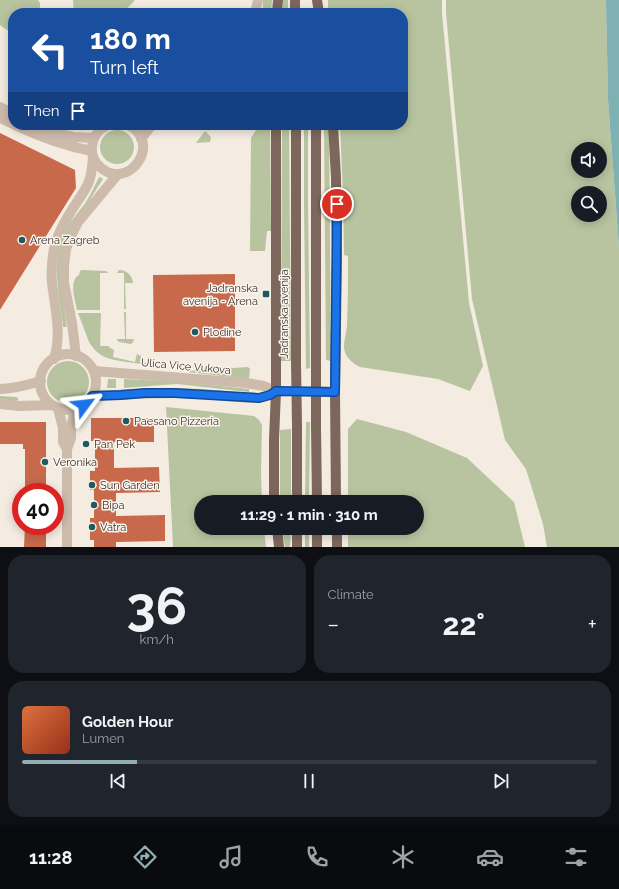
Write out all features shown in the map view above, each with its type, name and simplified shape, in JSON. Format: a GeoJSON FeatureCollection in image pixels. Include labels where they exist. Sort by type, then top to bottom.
{"type":"FeatureCollection","features":[{"type":"Feature","properties":{"kind":"main road"},"geometry":{"type":"LineString","coordinates":[[274,495],[276,391],[276,130]]}},
{"type":"Feature","properties":{"kind":"main road","name":"Jadranska avenija"},"geometry":{"type":"LineString","coordinates":[[296,130],[297,495]]}},
{"type":"Feature","properties":{"kind":"main road"},"geometry":{"type":"LineString","coordinates":[[316,130],[317,495]]}},
{"type":"Feature","properties":{"kind":"main road"},"geometry":{"type":"LineString","coordinates":[[333,130],[336,177],[337,257],[335,392],[336,495]]}},
{"type":"Feature","properties":{"kind":"main road"},"geometry":{"type":"LineString","coordinates":[[278,535],[279,547]]}},
{"type":"Feature","properties":{"kind":"main road"},"geometry":{"type":"LineString","coordinates":[[297,535],[297,547]]}},
{"type":"Feature","properties":{"kind":"main road"},"geometry":{"type":"LineString","coordinates":[[317,535],[317,547]]}},
{"type":"Feature","properties":{"kind":"main road"},"geometry":{"type":"LineString","coordinates":[[337,535],[337,547]]}},
{"type":"Feature","properties":{"kind":"street"},"geometry":{"type":"LineString","coordinates":[[28,130],[51,140],[93,154]]}},
{"type":"Feature","properties":{"kind":"street"},"geometry":{"type":"LineString","coordinates":[[48,130],[73,137],[94,138]]}},
{"type":"Feature","properties":{"kind":"street"},"geometry":{"type":"LineString","coordinates":[[54,359],[58,331],[52,276],[54,250],[62,228],[88,185],[92,173],[92,145],[94,138],[99,130]]}},
{"type":"Feature","properties":{"kind":"street"},"geometry":{"type":"LineString","coordinates":[[93,154],[97,164],[103,169],[110,173],[126,173],[133,169],[139,162],[142,155],[143,146],[136,130]]}},
{"type":"Feature","properties":{"kind":"street"},"geometry":{"type":"LineString","coordinates":[[141,139],[148,130]]}},
{"type":"Feature","properties":{"kind":"street"},"geometry":{"type":"LineString","coordinates":[[76,356],[72,322],[64,283],[66,249],[78,222],[118,174]]}},
{"type":"Feature","properties":{"kind":"street"},"geometry":{"type":"LineString","coordinates":[[0,404],[55,407],[68,410],[84,405],[89,401],[96,387],[94,371],[84,360],[76,356],[63,355],[49,363],[44,368],[42,374],[42,390],[47,401],[55,407],[63,428],[63,442],[67,449]]}},
{"type":"Feature","properties":{"kind":"street","name":"Ulica Vice Vukova"},"geometry":{"type":"LineString","coordinates":[[94,371],[246,383],[264,386],[276,391],[335,392]]}},
{"type":"Feature","properties":{"kind":"street"},"geometry":{"type":"LineString","coordinates":[[0,389],[13,389],[41,381]]}},
{"type":"Feature","properties":{"kind":"street","name":"Ulica Vice Vukova"},"geometry":{"type":"LineString","coordinates":[[92,396],[175,393],[259,398],[270,395],[276,391]]}},
{"type":"Feature","properties":{"kind":"street"},"geometry":{"type":"LineString","coordinates":[[67,547],[67,449],[71,438],[71,428],[75,409]]}},
{"type":"Feature","properties":{"kind":"green space"},"geometry":{"type":"Polygon","coordinates":[[[0,0],[38,0],[40,3],[40,8],[8,8],[8,30],[0,25],[0,0]]]}},
{"type":"Feature","properties":{"kind":"green space"},"geometry":{"type":"Polygon","coordinates":[[[73,0],[135,0],[128,8],[74,8],[73,0]]]}},
{"type":"Feature","properties":{"kind":"green space"},"geometry":{"type":"Polygon","coordinates":[[[263,0],[272,0],[271,8],[263,8],[263,0]]]}},
{"type":"Feature","properties":{"kind":"green space"},"geometry":{"type":"Polygon","coordinates":[[[283,0],[288,0],[288,8],[283,8],[283,0]]]}},
{"type":"Feature","properties":{"kind":"green space"},"geometry":{"type":"Polygon","coordinates":[[[328,0],[442,0],[469,303],[483,366],[470,391],[438,379],[360,367],[347,357],[345,352],[344,346],[347,327],[348,256],[344,255],[340,130],[408,130],[408,8],[328,8],[328,0]]]}},
{"type":"Feature","properties":{"kind":"green space"},"geometry":{"type":"Polygon","coordinates":[[[446,0],[606,0],[608,100],[619,247],[619,547],[547,547],[543,524],[526,469],[505,440],[472,299],[446,0]]]}},
{"type":"Feature","properties":{"kind":"green space"},"geometry":{"type":"Polygon","coordinates":[[[117,130],[129,135],[134,147],[129,159],[117,164],[105,159],[100,147],[105,135],[117,130]]]}},
{"type":"Feature","properties":{"kind":"green space"},"geometry":{"type":"Polygon","coordinates":[[[256,130],[270,130],[271,231],[267,231],[265,251],[250,251],[251,138],[256,130]]]}},
{"type":"Feature","properties":{"kind":"green space"},"geometry":{"type":"Polygon","coordinates":[[[282,130],[289,130],[291,361],[281,361],[282,130]]]}},
{"type":"Feature","properties":{"kind":"green space"},"geometry":{"type":"Polygon","coordinates":[[[304,130],[308,130],[310,368],[306,369],[304,130]]]}},
{"type":"Feature","properties":{"kind":"green space"},"geometry":{"type":"Polygon","coordinates":[[[324,130],[329,130],[331,361],[326,360],[324,130]]]}},
{"type":"Feature","properties":{"kind":"green space"},"geometry":{"type":"Polygon","coordinates":[[[205,131],[211,137],[210,142],[196,143],[205,131]]]}},
{"type":"Feature","properties":{"kind":"green space"},"geometry":{"type":"Polygon","coordinates":[[[99,177],[103,179],[87,204],[59,276],[67,327],[63,327],[57,279],[60,244],[67,228],[86,202],[99,177]]]}},
{"type":"Feature","properties":{"kind":"green space"},"geometry":{"type":"Polygon","coordinates":[[[82,270],[106,271],[108,273],[100,273],[100,310],[77,310],[73,285],[76,277],[82,270]]]}},
{"type":"Feature","properties":{"kind":"green space"},"geometry":{"type":"Polygon","coordinates":[[[119,270],[129,274],[133,283],[125,283],[126,309],[124,309],[124,273],[117,273],[119,270]]]}},
{"type":"Feature","properties":{"kind":"green space"},"geometry":{"type":"Polygon","coordinates":[[[124,312],[126,312],[126,339],[134,339],[131,344],[119,342],[117,340],[125,339],[124,312]]]}},
{"type":"Feature","properties":{"kind":"green space"},"geometry":{"type":"Polygon","coordinates":[[[78,313],[101,313],[100,346],[108,346],[114,350],[113,357],[135,362],[137,354],[141,356],[140,362],[147,363],[148,357],[150,357],[149,365],[115,360],[101,355],[89,342],[78,313]]]}},
{"type":"Feature","properties":{"kind":"green space"},"geometry":{"type":"Polygon","coordinates":[[[68,361],[83,367],[89,382],[83,397],[68,403],[53,397],[47,382],[53,367],[68,361]]]}},
{"type":"Feature","properties":{"kind":"green space"},"geometry":{"type":"Polygon","coordinates":[[[248,367],[250,369],[249,379],[188,372],[189,371],[248,367]]]}},
{"type":"Feature","properties":{"kind":"green space"},"geometry":{"type":"Polygon","coordinates":[[[108,379],[116,379],[116,388],[107,388],[108,379]]]}},
{"type":"Feature","properties":{"kind":"green space"},"geometry":{"type":"Polygon","coordinates":[[[124,379],[182,382],[249,389],[249,392],[177,384],[124,388],[124,379]]]}},
{"type":"Feature","properties":{"kind":"green space"},"geometry":{"type":"Polygon","coordinates":[[[0,396],[16,397],[18,400],[0,399],[0,396]]]}},
{"type":"Feature","properties":{"kind":"green space"},"geometry":{"type":"Polygon","coordinates":[[[166,407],[254,416],[262,425],[262,495],[194,495],[194,535],[265,535],[266,547],[173,547],[166,407]]]}},
{"type":"Feature","properties":{"kind":"green space"},"geometry":{"type":"Polygon","coordinates":[[[357,419],[406,432],[467,458],[514,502],[525,547],[348,547],[348,535],[424,535],[424,495],[348,495],[348,429],[357,419]]]}},
{"type":"Feature","properties":{"kind":"green space"},"geometry":{"type":"Polygon","coordinates":[[[306,422],[310,422],[309,495],[305,495],[306,422]]]}},
{"type":"Feature","properties":{"kind":"green space"},"geometry":{"type":"Polygon","coordinates":[[[291,429],[291,495],[280,495],[280,430],[291,429]]]}},
{"type":"Feature","properties":{"kind":"green space"},"geometry":{"type":"Polygon","coordinates":[[[283,535],[291,535],[290,547],[285,547],[283,535]]]}},
{"type":"Feature","properties":{"kind":"green space"},"geometry":{"type":"Polygon","coordinates":[[[305,535],[309,535],[309,547],[305,547],[305,535]]]}},
{"type":"Feature","properties":{"kind":"water"},"geometry":{"type":"Polygon","coordinates":[[[606,0],[619,0],[619,247],[608,100],[606,0]]]}},
{"type":"Feature","properties":{"kind":"building","name":"Arena Zagreb"},"geometry":{"type":"Polygon","coordinates":[[[0,133],[75,170],[76,188],[0,310],[0,133]]]}},
{"type":"Feature","properties":{"kind":"building","name":"Plodine"},"geometry":{"type":"Polygon","coordinates":[[[235,274],[235,351],[154,352],[153,275],[235,274]]]}},
{"type":"Feature","properties":{"kind":"building"},"geometry":{"type":"Polygon","coordinates":[[[91,418],[154,418],[154,442],[114,442],[114,468],[159,467],[160,492],[116,493],[116,516],[165,515],[165,541],[116,542],[116,547],[94,547],[94,540],[90,540],[90,518],[94,518],[94,490],[90,490],[90,471],[95,471],[95,441],[91,441],[91,418]]]}},
{"type":"Feature","properties":{"kind":"building"},"geometry":{"type":"Polygon","coordinates":[[[0,422],[46,422],[46,483],[25,483],[25,449],[23,449],[23,444],[0,444],[0,422]]]}},
{"type":"Feature","properties":{"kind":"building"},"geometry":{"type":"Polygon","coordinates":[[[25,535],[46,535],[46,547],[24,547],[25,535]]]}},
{"type":"Feature","properties":{"kind":"place","name":"Arena Zagreb"},"geometry":{"type":"Point","coordinates":[22,240]}},
{"type":"Feature","properties":{"kind":"place","name":"Jadranska avenija - Arena"},"geometry":{"type":"Point","coordinates":[266,294]}},
{"type":"Feature","properties":{"kind":"place","name":"Plodine"},"geometry":{"type":"Point","coordinates":[195,332]}},
{"type":"Feature","properties":{"kind":"place","name":"Paesano Pizzeria"},"geometry":{"type":"Point","coordinates":[126,421]}},
{"type":"Feature","properties":{"kind":"place","name":"Pan Pek"},"geometry":{"type":"Point","coordinates":[86,444]}},
{"type":"Feature","properties":{"kind":"place","name":"Veronika"},"geometry":{"type":"Point","coordinates":[45,462]}},
{"type":"Feature","properties":{"kind":"place","name":"Sun Garden"},"geometry":{"type":"Point","coordinates":[92,485]}},
{"type":"Feature","properties":{"kind":"place","name":"Bipa"},"geometry":{"type":"Point","coordinates":[94,505]}},
{"type":"Feature","properties":{"kind":"place","name":"Vatra"},"geometry":{"type":"Point","coordinates":[92,527]}},
{"type":"Feature","properties":{"kind":"route"},"geometry":{"type":"LineString","coordinates":[[84,405],[92,396],[145,393],[175,393],[259,398],[270,395],[276,391],[335,392],[337,204]]}}]}
